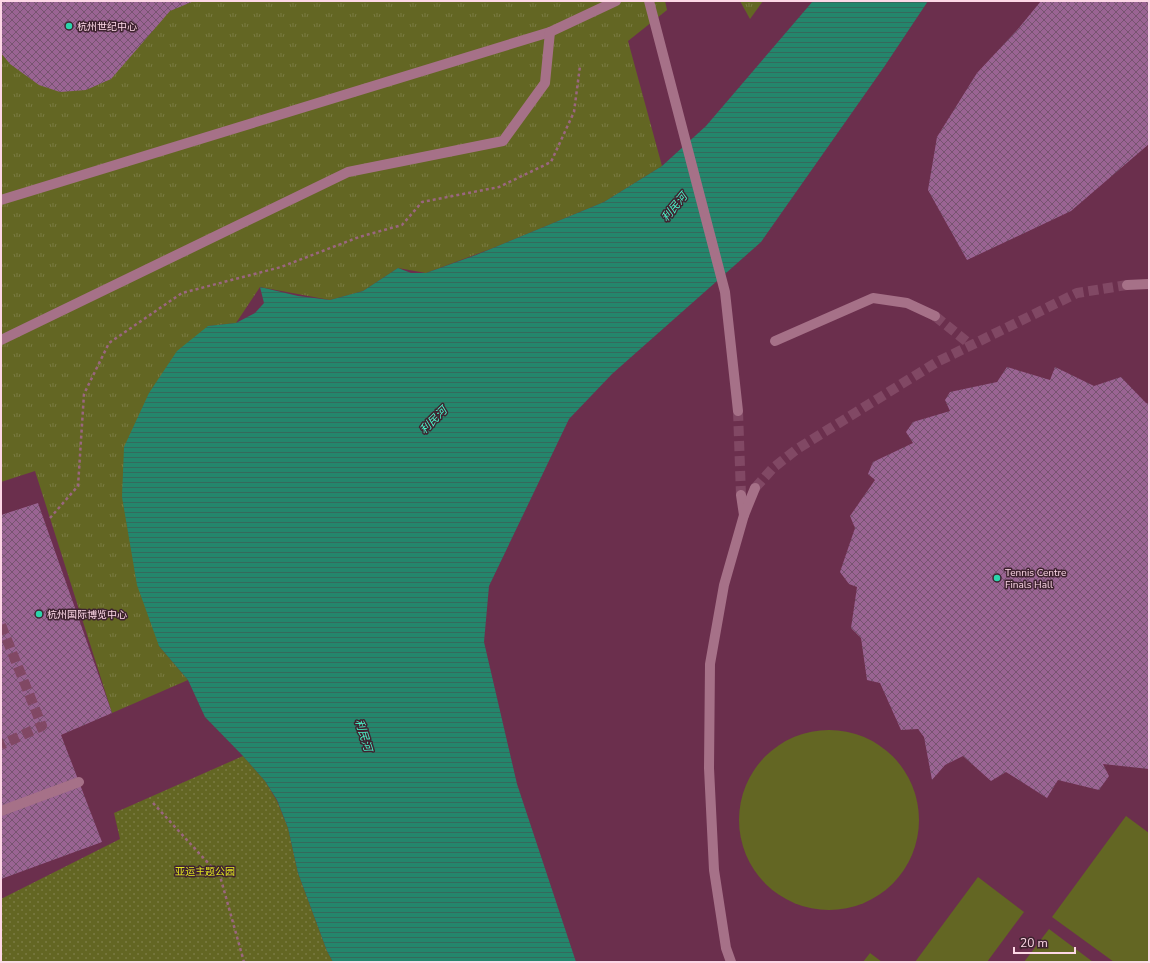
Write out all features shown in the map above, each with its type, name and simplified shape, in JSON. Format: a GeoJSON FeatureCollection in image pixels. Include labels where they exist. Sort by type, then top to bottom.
{"type":"FeatureCollection","features":[{"type":"Feature","properties":{"kind":"street"},"geometry":{"type":"LineString","coordinates":[[1,200],[550,32],[616,1]]}},
{"type":"Feature","properties":{"kind":"street"},"geometry":{"type":"LineString","coordinates":[[649,1],[725,292],[738,411]]}},
{"type":"Feature","properties":{"kind":"street"},"geometry":{"type":"LineString","coordinates":[[1,340],[348,172],[502,141],[545,83],[550,32]]}},
{"type":"Feature","properties":{"kind":"street"},"geometry":{"type":"LineString","coordinates":[[1127,285],[1149,284]]}},
{"type":"Feature","properties":{"kind":"street"},"geometry":{"type":"LineString","coordinates":[[775,341],[873,298],[907,304],[935,316]]}},
{"type":"Feature","properties":{"kind":"street"},"geometry":{"type":"LineString","coordinates":[[731,962],[726,948],[714,870],[709,768],[710,664],[724,585],[744,515],[755,488]]}},
{"type":"Feature","properties":{"kind":"street"},"geometry":{"type":"LineString","coordinates":[[741,495],[744,515]]}},
{"type":"Feature","properties":{"kind":"street"},"geometry":{"type":"LineString","coordinates":[[1,811],[79,782]]}},
{"type":"Feature","properties":{"kind":"path"},"geometry":{"type":"LineString","coordinates":[[50,518],[78,486],[84,394],[109,343],[182,293],[281,267],[360,237],[402,225],[422,202],[499,186],[551,162],[574,112],[580,66]]}},
{"type":"Feature","properties":{"kind":"path"},"geometry":{"type":"LineString","coordinates":[[153,804],[220,876],[244,962]]}},
{"type":"Feature","properties":{"kind":"green space","name":"杭州世纪中心"},"geometry":{"type":"Polygon","coordinates":[[[1,1],[665,1],[667,10],[628,41],[662,166],[604,202],[493,248],[426,273],[398,268],[363,291],[330,300],[260,287],[236,323],[208,326],[159,646],[188,680],[112,713],[35,471],[1,482],[1,1]]]}},
{"type":"Feature","properties":{"kind":"green space"},"geometry":{"type":"Polygon","coordinates":[[[740,1],[763,1],[750,19],[740,1]]]}},
{"type":"Feature","properties":{"kind":"green space"},"geometry":{"type":"Polygon","coordinates":[[[829,730],[847,732],[863,737],[879,745],[898,763],[904,770],[915,794],[919,820],[917,838],[912,854],[904,870],[886,889],[879,895],[855,906],[829,910],[811,908],[795,903],[779,895],[760,877],[754,870],[743,846],[739,820],[741,802],[746,786],[754,770],[772,751],[779,745],[803,734],[829,730]]]}},
{"type":"Feature","properties":{"kind":"green space","name":"亚运主题公园"},"geometry":{"type":"Polygon","coordinates":[[[243,756],[265,781],[277,801],[288,828],[298,873],[327,951],[333,962],[1,962],[1,899],[120,839],[114,813],[243,756]]]}},
{"type":"Feature","properties":{"kind":"green space"},"geometry":{"type":"Polygon","coordinates":[[[1126,816],[1149,833],[1149,962],[1114,962],[1052,917],[1126,816]]]}},
{"type":"Feature","properties":{"kind":"green space"},"geometry":{"type":"Polygon","coordinates":[[[978,877],[1024,912],[987,962],[915,962],[978,877]]]}},
{"type":"Feature","properties":{"kind":"green space"},"geometry":{"type":"Polygon","coordinates":[[[1049,929],[1093,962],[1024,962],[1049,929]]]}},
{"type":"Feature","properties":{"kind":"green space"},"geometry":{"type":"Polygon","coordinates":[[[870,953],[882,962],[863,962],[870,953]]]}},
{"type":"Feature","properties":{"kind":"water","name":"利民河"},"geometry":{"type":"Polygon","coordinates":[[[813,1],[928,1],[884,67],[761,242],[612,374],[569,419],[489,586],[484,642],[517,784],[576,962],[333,962],[327,951],[298,873],[288,828],[277,800],[265,781],[205,717],[188,680],[159,646],[137,585],[122,497],[124,447],[149,393],[177,351],[208,326],[236,323],[255,313],[264,303],[260,287],[298,296],[330,300],[363,291],[398,268],[411,273],[426,273],[476,255],[604,202],[662,166],[706,126],[813,1]]]}},
{"type":"Feature","properties":{"kind":"building","name":"杭州世纪中心"},"geometry":{"type":"Polygon","coordinates":[[[1,1],[194,1],[170,11],[111,79],[86,90],[60,92],[39,85],[10,64],[1,53],[1,1]]]}},
{"type":"Feature","properties":{"kind":"building"},"geometry":{"type":"Polygon","coordinates":[[[1041,1],[1149,1],[1149,144],[1071,211],[967,260],[928,190],[937,137],[977,73],[1018,29],[1041,1]]]}},
{"type":"Feature","properties":{"kind":"building","name":"Tennis Centre Finals Hall"},"geometry":{"type":"Polygon","coordinates":[[[1007,367],[1050,380],[1055,367],[1094,386],[1121,377],[1146,403],[1149,404],[1149,769],[1103,764],[1109,776],[1099,790],[1058,780],[1047,798],[1006,772],[991,781],[963,756],[945,765],[932,780],[924,737],[918,729],[901,730],[880,683],[867,680],[861,638],[851,628],[857,587],[849,584],[840,572],[855,528],[850,516],[875,480],[868,474],[873,462],[913,443],[906,432],[913,422],[950,411],[945,400],[950,392],[997,382],[1007,367]]]}},
{"type":"Feature","properties":{"kind":"building","name":"杭州国际博览中心"},"geometry":{"type":"Polygon","coordinates":[[[38,503],[112,713],[61,735],[102,842],[1,879],[1,515],[38,503]]]}},
{"type":"Feature","properties":{"kind":"tunnel"},"geometry":{"type":"LineString","coordinates":[[755,488],[773,468],[797,449],[937,362],[1077,293],[1127,285]]}},
{"type":"Feature","properties":{"kind":"tunnel"},"geometry":{"type":"LineString","coordinates":[[935,316],[971,345]]}},
{"type":"Feature","properties":{"kind":"tunnel"},"geometry":{"type":"LineString","coordinates":[[738,411],[741,495]]}},
{"type":"Feature","properties":{"kind":"tunnel"},"geometry":{"type":"LineString","coordinates":[[1,625],[42,726],[1,745]]}},
{"type":"Feature","properties":{"kind":"place","name":"杭州世纪中心"},"geometry":{"type":"Point","coordinates":[69,26]}},
{"type":"Feature","properties":{"kind":"place","name":"Tennis Centre Finals Hall"},"geometry":{"type":"Point","coordinates":[997,578]}},
{"type":"Feature","properties":{"kind":"place","name":"杭州国际博览中心"},"geometry":{"type":"Point","coordinates":[39,614]}}]}
